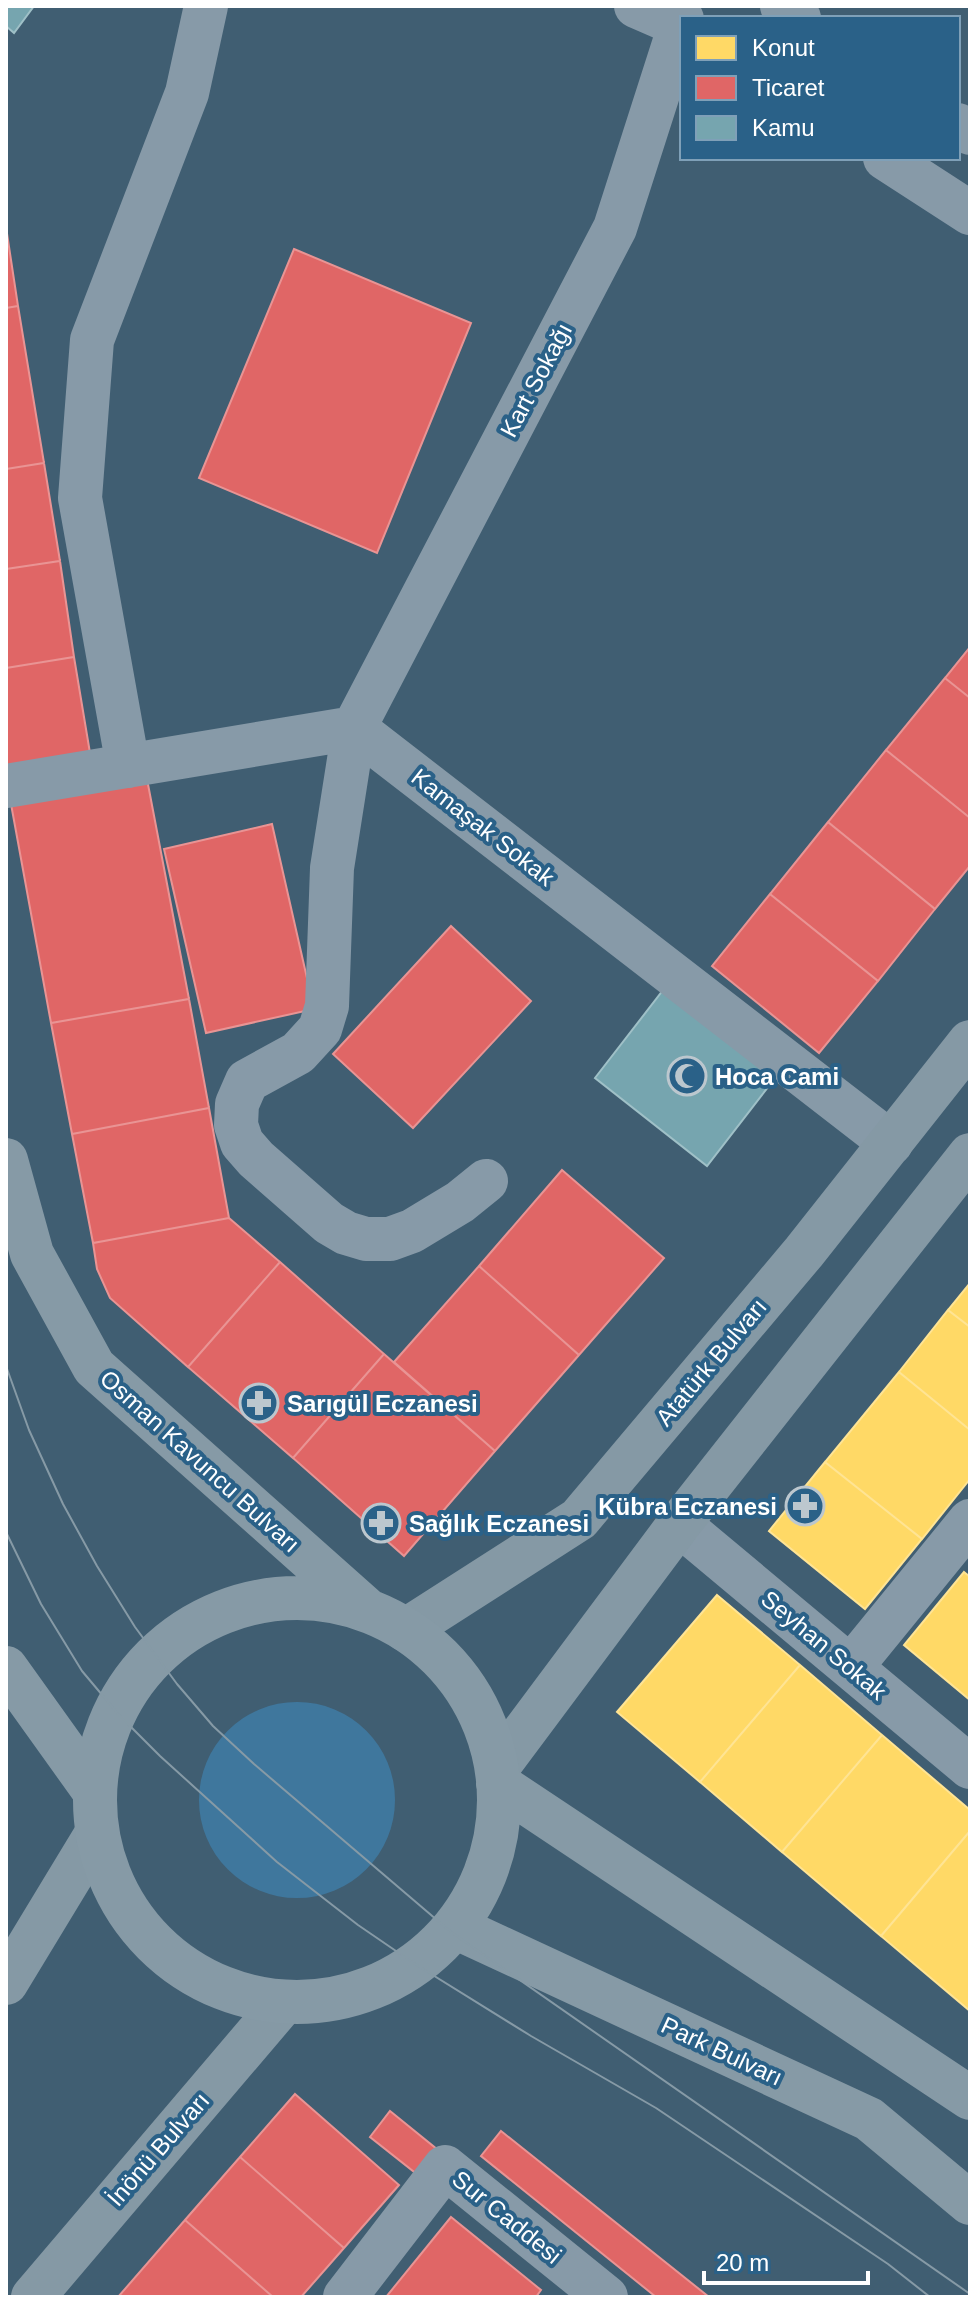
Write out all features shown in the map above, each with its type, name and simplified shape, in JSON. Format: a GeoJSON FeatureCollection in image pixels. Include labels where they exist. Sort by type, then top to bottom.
{"type":"FeatureCollection","features":[{"type":"Feature","properties":{"kind":"highway","name":"Osman Kavuncu Bulvarı"},"geometry":{"type":"LineString","coordinates":[[6,1160],[32,1254],[94,1367],[387,1620],[439,1656],[466,1689],[485,1726],[497,1776],[499,1810],[493,1852],[478,1892],[455,1927],[425,1958],[390,1981],[351,1996],[309,2003],[267,2001],[226,1990],[188,1971],[154,1945],[128,1911],[108,1873],[96,1812]]}},
{"type":"Feature","properties":{"kind":"highway"},"geometry":{"type":"LineString","coordinates":[[96,1812],[100,1748],[115,1710],[138,1673],[168,1643],[204,1619],[242,1604],[285,1597],[327,1599],[387,1620]]}},
{"type":"Feature","properties":{"kind":"highway"},"geometry":{"type":"LineString","coordinates":[[6,1668],[96,1812]]}},
{"type":"Feature","properties":{"kind":"highway"},"geometry":{"type":"LineString","coordinates":[[497,1776],[970,2098]]}},
{"type":"Feature","properties":{"kind":"highway","name":"Park Bulvarı"},"geometry":{"type":"LineString","coordinates":[[455,1927],[869,2119],[970,2203]]}},
{"type":"Feature","properties":{"kind":"main road","name":"Atatürk Bulvarı"},"geometry":{"type":"LineString","coordinates":[[387,1620],[579,1519],[804,1252],[970,1042]]}},
{"type":"Feature","properties":{"kind":"main road"},"geometry":{"type":"LineString","coordinates":[[497,1776],[679,1524],[970,1155]]}},
{"type":"Feature","properties":{"kind":"main road"},"geometry":{"type":"LineString","coordinates":[[6,1983],[96,1812]]}},
{"type":"Feature","properties":{"kind":"main road","name":"İnönü Bulvarı"},"geometry":{"type":"LineString","coordinates":[[47,2292],[284,2002]]}},
{"type":"Feature","properties":{"kind":"street"},"geometry":{"type":"LineString","coordinates":[[128,766],[80,498],[92,340],[187,93],[206,6]]}},
{"type":"Feature","properties":{"kind":"street"},"geometry":{"type":"LineString","coordinates":[[636,6],[680,17]]}},
{"type":"Feature","properties":{"kind":"street","name":"Kart Sokağı"},"geometry":{"type":"LineString","coordinates":[[486,1181],[460,1202],[412,1231],[390,1239],[366,1239],[346,1233],[329,1223],[242,1143],[236,1125],[237,1104],[247,1081],[298,1053],[320,1029],[327,1006],[332,868],[354,728],[615,228],[680,27]]}},
{"type":"Feature","properties":{"kind":"street"},"geometry":{"type":"LineString","coordinates":[[888,160],[970,213]]}},
{"type":"Feature","properties":{"kind":"street"},"geometry":{"type":"LineString","coordinates":[[6,786],[354,728]]}},
{"type":"Feature","properties":{"kind":"street","name":"Kamaşak Sokak"},"geometry":{"type":"LineString","coordinates":[[354,728],[891,1143]]}},
{"type":"Feature","properties":{"kind":"street"},"geometry":{"type":"LineString","coordinates":[[851,1667],[970,1521]]}},
{"type":"Feature","properties":{"kind":"street","name":"Seyhan Sokak"},"geometry":{"type":"LineString","coordinates":[[679,1524],[970,1767]]}},
{"type":"Feature","properties":{"kind":"street","name":"Sur Caddesi"},"geometry":{"type":"LineString","coordinates":[[345,2297],[445,2167],[606,2297]]}},
{"type":"Feature","properties":{"kind":"shaded area"},"geometry":{"type":"Polygon","coordinates":[[[297,1702],[334,1709],[366,1731],[388,1763],[395,1800],[388,1837],[366,1869],[334,1891],[297,1898],[260,1891],[228,1869],[206,1837],[199,1800],[206,1763],[228,1731],[260,1709],[297,1702]]]}},
{"type":"Feature","properties":{"kind":"building: Konut"},"geometry":{"type":"Polygon","coordinates":[[[970,1283],[970,1327],[948,1310],[970,1283]]]}},
{"type":"Feature","properties":{"kind":"building: Konut"},"geometry":{"type":"Polygon","coordinates":[[[948,1310],[970,1327],[970,1430],[899,1372],[948,1310]]]}},
{"type":"Feature","properties":{"kind":"building: Konut"},"geometry":{"type":"Polygon","coordinates":[[[899,1372],[970,1430],[970,1479],[922,1539],[825,1462],[899,1372]]]}},
{"type":"Feature","properties":{"kind":"building: Konut"},"geometry":{"type":"Polygon","coordinates":[[[825,1462],[922,1539],[865,1609],[769,1531],[825,1462]]]}},
{"type":"Feature","properties":{"kind":"building: Konut"},"geometry":{"type":"Polygon","coordinates":[[[964,1572],[970,1577],[970,1700],[904,1645],[964,1572]]]}},
{"type":"Feature","properties":{"kind":"building: Konut"},"geometry":{"type":"Polygon","coordinates":[[[717,1595],[800,1665],[700,1782],[617,1712],[717,1595]]]}},
{"type":"Feature","properties":{"kind":"building: Konut"},"geometry":{"type":"Polygon","coordinates":[[[800,1665],[882,1735],[782,1852],[700,1782],[800,1665]]]}},
{"type":"Feature","properties":{"kind":"building: Konut"},"geometry":{"type":"Polygon","coordinates":[[[882,1735],[970,1810],[970,1831],[881,1936],[782,1852],[882,1735]]]}},
{"type":"Feature","properties":{"kind":"building: Konut"},"geometry":{"type":"Polygon","coordinates":[[[970,1831],[970,2011],[881,1936],[970,1831]]]}},
{"type":"Feature","properties":{"kind":"building: Ticaret"},"geometry":{"type":"Polygon","coordinates":[[[6,227],[18,306],[6,308],[6,227]]]}},
{"type":"Feature","properties":{"kind":"building: Ticaret"},"geometry":{"type":"Polygon","coordinates":[[[294,249],[471,323],[377,553],[199,478],[294,249]]]}},
{"type":"Feature","properties":{"kind":"building: Ticaret"},"geometry":{"type":"Polygon","coordinates":[[[18,306],[44,463],[6,469],[6,308],[18,306]]]}},
{"type":"Feature","properties":{"kind":"building: Ticaret"},"geometry":{"type":"Polygon","coordinates":[[[44,463],[60,561],[6,569],[6,469],[44,463]]]}},
{"type":"Feature","properties":{"kind":"building: Ticaret"},"geometry":{"type":"Polygon","coordinates":[[[60,561],[74,657],[6,668],[6,569],[60,561]]]}},
{"type":"Feature","properties":{"kind":"building: Ticaret"},"geometry":{"type":"Polygon","coordinates":[[[970,647],[970,698],[945,678],[970,647]]]}},
{"type":"Feature","properties":{"kind":"building: Ticaret"},"geometry":{"type":"Polygon","coordinates":[[[74,657],[90,753],[6,766],[6,668],[74,657]]]}},
{"type":"Feature","properties":{"kind":"building: Ticaret"},"geometry":{"type":"Polygon","coordinates":[[[945,678],[970,698],[970,818],[886,750],[945,678]]]}},
{"type":"Feature","properties":{"kind":"building: Ticaret"},"geometry":{"type":"Polygon","coordinates":[[[886,750],[970,818],[970,866],[935,909],[828,822],[886,750]]]}},
{"type":"Feature","properties":{"kind":"building: Ticaret"},"geometry":{"type":"Polygon","coordinates":[[[147,779],[189,999],[51,1023],[11,804],[147,779]]]}},
{"type":"Feature","properties":{"kind":"building: Ticaret"},"geometry":{"type":"Polygon","coordinates":[[[828,822],[935,909],[878,981],[770,894],[828,822]]]}},
{"type":"Feature","properties":{"kind":"building: Ticaret"},"geometry":{"type":"Polygon","coordinates":[[[272,824],[314,1009],[206,1033],[164,849],[272,824]]]}},
{"type":"Feature","properties":{"kind":"building: Ticaret"},"geometry":{"type":"Polygon","coordinates":[[[770,894],[878,981],[819,1053],[712,966],[770,894]]]}},
{"type":"Feature","properties":{"kind":"building: Ticaret"},"geometry":{"type":"Polygon","coordinates":[[[451,926],[531,1001],[413,1128],[333,1054],[451,926]]]}},
{"type":"Feature","properties":{"kind":"building: Ticaret"},"geometry":{"type":"Polygon","coordinates":[[[189,999],[209,1108],[72,1134],[51,1023],[189,999]]]}},
{"type":"Feature","properties":{"kind":"building: Ticaret"},"geometry":{"type":"Polygon","coordinates":[[[209,1108],[229,1218],[93,1243],[72,1134],[209,1108]]]}},
{"type":"Feature","properties":{"kind":"building: Ticaret"},"geometry":{"type":"Polygon","coordinates":[[[562,1170],[664,1258],[579,1355],[479,1266],[562,1170]]]}},
{"type":"Feature","properties":{"kind":"building: Ticaret"},"geometry":{"type":"Polygon","coordinates":[[[229,1218],[280,1262],[188,1367],[110,1298],[97,1269],[93,1243],[229,1218]]]}},
{"type":"Feature","properties":{"kind":"building: Ticaret"},"geometry":{"type":"Polygon","coordinates":[[[280,1262],[384,1354],[293,1458],[188,1367],[280,1262]]]}},
{"type":"Feature","properties":{"kind":"building: Ticaret"},"geometry":{"type":"Polygon","coordinates":[[[479,1266],[579,1355],[495,1451],[394,1362],[479,1266]]]}},
{"type":"Feature","properties":{"kind":"building: Ticaret"},"geometry":{"type":"Polygon","coordinates":[[[384,1354],[495,1451],[404,1556],[293,1458],[384,1354]]]}},
{"type":"Feature","properties":{"kind":"building: Ticaret"},"geometry":{"type":"Polygon","coordinates":[[[295,2094],[399,2185],[344,2248],[240,2157],[295,2094]]]}},
{"type":"Feature","properties":{"kind":"building: Ticaret"},"geometry":{"type":"Polygon","coordinates":[[[390,2111],[438,2150],[418,2175],[370,2137],[390,2111]]]}},
{"type":"Feature","properties":{"kind":"building: Ticaret"},"geometry":{"type":"Polygon","coordinates":[[[501,2131],[709,2297],[656,2297],[481,2156],[501,2131]]]}},
{"type":"Feature","properties":{"kind":"building: Ticaret"},"geometry":{"type":"Polygon","coordinates":[[[240,2157],[344,2248],[301,2297],[273,2297],[185,2220],[240,2157]]]}},
{"type":"Feature","properties":{"kind":"building: Ticaret"},"geometry":{"type":"Polygon","coordinates":[[[451,2217],[541,2290],[536,2297],[386,2297],[451,2217]]]}},
{"type":"Feature","properties":{"kind":"building: Ticaret"},"geometry":{"type":"Polygon","coordinates":[[[185,2220],[273,2297],[118,2297],[185,2220]]]}},
{"type":"Feature","properties":{"kind":"building: Kamu"},"geometry":{"type":"Polygon","coordinates":[[[6,6],[34,6],[14,33],[6,26],[6,6]]]}},
{"type":"Feature","properties":{"kind":"building: Kamu","name":"Hoca Cami"},"geometry":{"type":"Polygon","coordinates":[[[667,985],[779,1073],[707,1166],[595,1078],[667,985]]]}},
{"type":"Feature","properties":{"kind":"tram line"},"geometry":{"type":"LineString","coordinates":[[6,1366],[29,1430],[63,1504],[97,1566],[135,1627],[213,1726],[451,1932],[970,2294]]}},
{"type":"Feature","properties":{"kind":"tram line"},"geometry":{"type":"LineString","coordinates":[[6,1532],[41,1604],[82,1671],[119,1715],[160,1756],[277,1862],[358,1925],[415,1964],[656,2108],[888,2264],[930,2297]]}},
{"type":"Feature","properties":{"kind":"place","name":"Hoca Cami"},"geometry":{"type":"Point","coordinates":[687,1076]}},
{"type":"Feature","properties":{"kind":"place","name":"Sarıgül Eczanesi"},"geometry":{"type":"Point","coordinates":[259,1403]}},
{"type":"Feature","properties":{"kind":"place","name":"Kübra Eczanesi"},"geometry":{"type":"Point","coordinates":[805,1506]}},
{"type":"Feature","properties":{"kind":"place","name":"Sağlık Eczanesi"},"geometry":{"type":"Point","coordinates":[381,1523]}}]}
